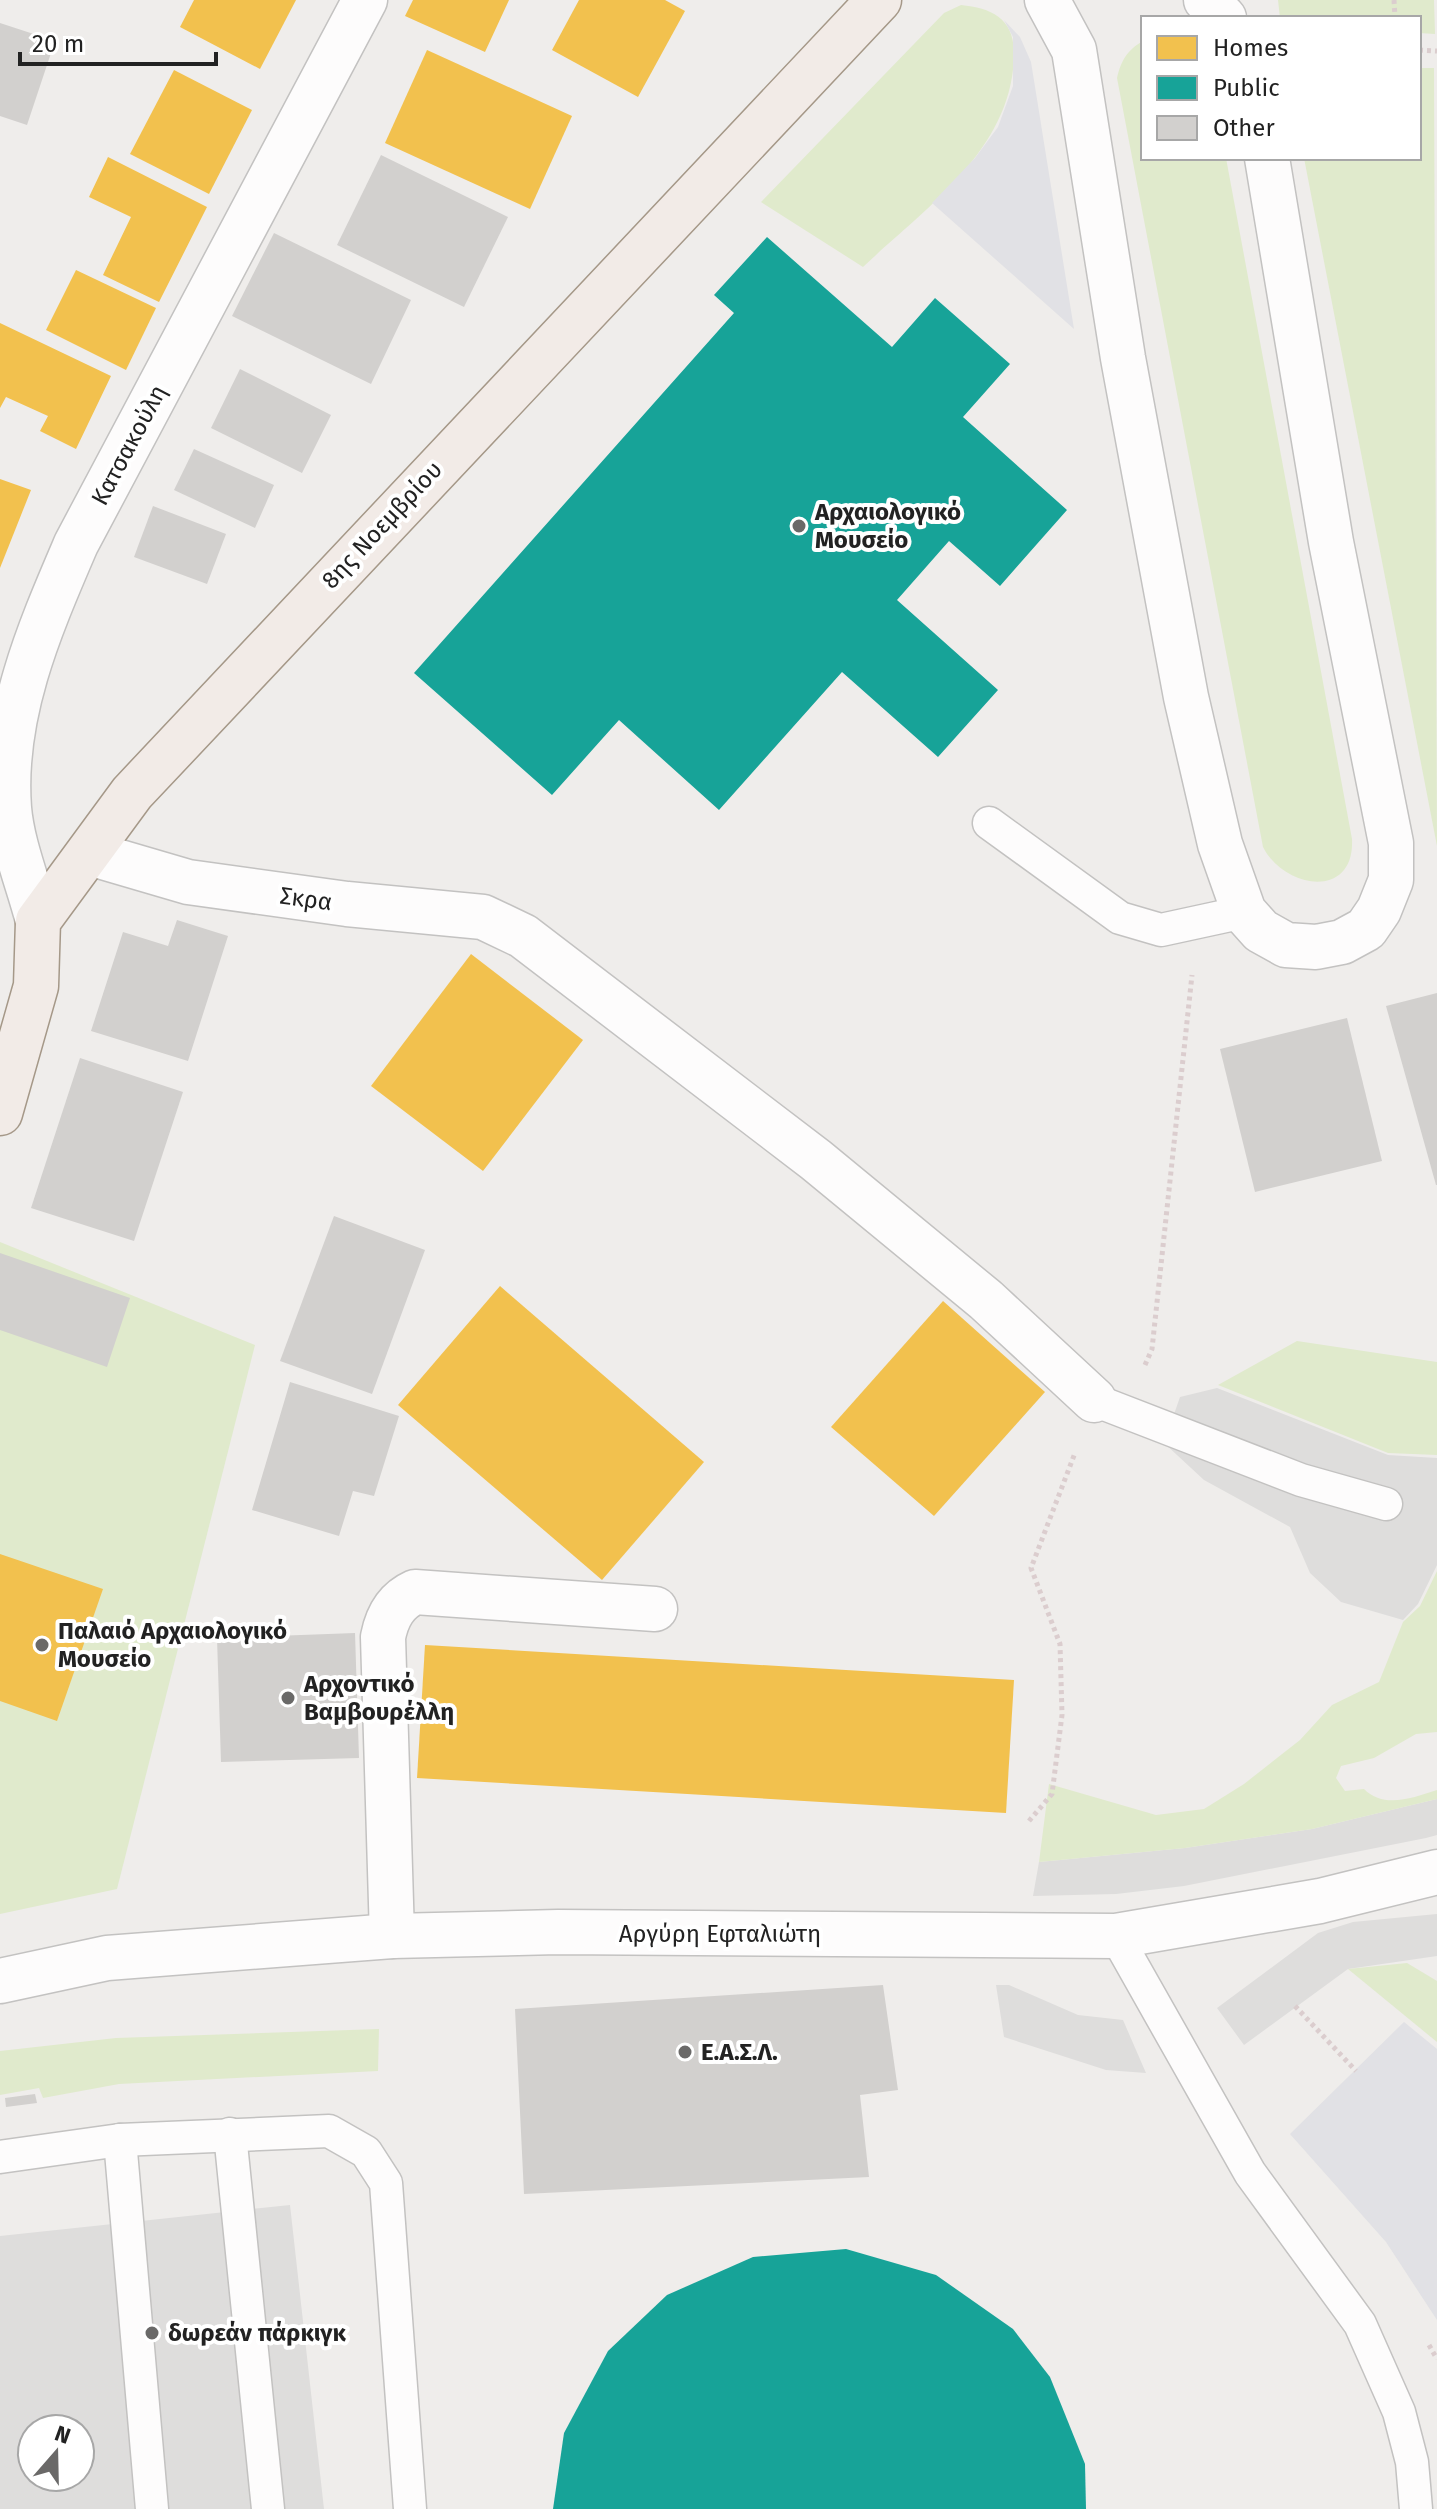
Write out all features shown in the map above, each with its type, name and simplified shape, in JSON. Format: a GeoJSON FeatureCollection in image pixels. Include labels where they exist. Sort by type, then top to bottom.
{"type":"FeatureCollection","features":[{"type":"Feature","properties":{"kind":"main road","name":"8ης Νοεμβρίου"},"geometry":{"type":"LineString","coordinates":[[19,926],[89,853],[132,793],[189,730],[879,0]]}},
{"type":"Feature","properties":{"kind":"main road"},"geometry":{"type":"LineString","coordinates":[[0,1113],[36,986],[19,926]]}},
{"type":"Feature","properties":{"kind":"street","name":"Κατσακούλη"},"geometry":{"type":"LineString","coordinates":[[19,926],[9,810],[9,760],[14,718],[40,629],[76,544],[365,0]]}},
{"type":"Feature","properties":{"kind":"street"},"geometry":{"type":"LineString","coordinates":[[1047,0],[1074,50],[1123,358],[1186,697],[1220,844],[1244,912],[1261,931],[1286,945],[1316,947],[1342,942],[1373,921],[1391,880],[1391,843],[1331,542],[1267,160]]}},
{"type":"Feature","properties":{"kind":"street"},"geometry":{"type":"LineString","coordinates":[[1206,0],[1222,16]]}},
{"type":"Feature","properties":{"kind":"street","name":"Σκρα"},"geometry":{"type":"LineString","coordinates":[[89,853],[188,882],[347,904],[483,917],[523,936],[816,1160],[986,1300],[1094,1400]]}},
{"type":"Feature","properties":{"kind":"street"},"geometry":{"type":"LineString","coordinates":[[392,1936],[383,1637],[386,1620],[396,1605],[415,1592],[655,1609]]}},
{"type":"Feature","properties":{"kind":"street","name":"Αργύρη Εφταλιώτη"},"geometry":{"type":"LineString","coordinates":[[0,1981],[107,1958],[392,1936],[558,1932],[1116,1936],[1320,1901],[1437,1872]]}},
{"type":"Feature","properties":{"kind":"lane"},"geometry":{"type":"LineString","coordinates":[[989,823],[1120,918],[1161,930],[1244,912]]}},
{"type":"Feature","properties":{"kind":"lane"},"geometry":{"type":"LineString","coordinates":[[1094,1400],[1301,1480],[1386,1504]]}},
{"type":"Feature","properties":{"kind":"lane"},"geometry":{"type":"LineString","coordinates":[[1116,1936],[1250,2173],[1360,2324],[1399,2412],[1412,2462],[1416,2509]]}},
{"type":"Feature","properties":{"kind":"lane"},"geometry":{"type":"LineString","coordinates":[[0,2157],[120,2140],[329,2131],[366,2152],[386,2183],[410,2509]]}},
{"type":"Feature","properties":{"kind":"lane"},"geometry":{"type":"LineString","coordinates":[[230,2134],[268,2509]]}},
{"type":"Feature","properties":{"kind":"lane"},"geometry":{"type":"LineString","coordinates":[[120,2140],[152,2509]]}},
{"type":"Feature","properties":{"kind":"path"},"geometry":{"type":"LineString","coordinates":[[1029,1821],[1052,1794],[1062,1715],[1060,1644],[1031,1568],[1094,1400],[1144,1369],[1152,1349],[1195,922]]}},
{"type":"Feature","properties":{"kind":"path"},"geometry":{"type":"LineString","coordinates":[[1295,2006],[1356,2071]]}},
{"type":"Feature","properties":{"kind":"shaded area"},"geometry":{"type":"Polygon","coordinates":[[[1004,20],[1020,37],[1031,62],[1074,329],[932,203],[975,158],[998,127],[1013,86],[1013,37],[1004,20]]]}},
{"type":"Feature","properties":{"kind":"shaded area"},"geometry":{"type":"Polygon","coordinates":[[[1217,1388],[1388,1455],[1437,1458],[1437,1565],[1418,1604],[1403,1620],[1341,1602],[1310,1573],[1290,1527],[1204,1480],[1164,1443],[1180,1397],[1217,1388]]]}},
{"type":"Feature","properties":{"kind":"shaded area"},"geometry":{"type":"Polygon","coordinates":[[[1437,1799],[1437,1835],[1426,1838],[1184,1886],[1116,1894],[1033,1896],[1039,1862],[1185,1848],[1312,1829],[1437,1799]]]}},
{"type":"Feature","properties":{"kind":"shaded area"},"geometry":{"type":"Polygon","coordinates":[[[1437,1914],[1437,1956],[1348,1969],[1244,2045],[1217,2008],[1318,1933],[1353,1922],[1437,1914]]]}},
{"type":"Feature","properties":{"kind":"shaded area"},"geometry":{"type":"Polygon","coordinates":[[[996,1985],[1009,1985],[1078,2015],[1123,2020],[1146,2073],[1106,2070],[1004,2037],[996,1985]]]}},
{"type":"Feature","properties":{"kind":"shaded area"},"geometry":{"type":"Polygon","coordinates":[[[1404,2022],[1437,2049],[1437,2320],[1386,2242],[1290,2134],[1404,2022]]]}},
{"type":"Feature","properties":{"kind":"shaded area","name":"δωρεάν πάρκιγκ"},"geometry":{"type":"Polygon","coordinates":[[[290,2205],[324,2509],[0,2509],[0,2236],[290,2205]]]}},
{"type":"Feature","properties":{"kind":"green space"},"geometry":{"type":"Polygon","coordinates":[[[1278,0],[1434,0],[1435,34],[1421,33],[1421,16],[1280,16],[1278,0]]]}},
{"type":"Feature","properties":{"kind":"green space"},"geometry":{"type":"Polygon","coordinates":[[[961,5],[991,12],[1005,23],[1010,30],[1014,51],[1010,85],[1000,117],[984,146],[939,198],[863,267],[761,202],[944,13],[961,5]]]}},
{"type":"Feature","properties":{"kind":"green space"},"geometry":{"type":"Polygon","coordinates":[[[1141,42],[1141,160],[1226,160],[1352,839],[1350,859],[1342,872],[1331,879],[1316,882],[1286,872],[1263,847],[1117,78],[1120,66],[1141,42]]]}},
{"type":"Feature","properties":{"kind":"green space"},"geometry":{"type":"Polygon","coordinates":[[[1421,68],[1434,68],[1437,846],[1304,160],[1421,160],[1421,68]]]}},
{"type":"Feature","properties":{"kind":"green space"},"geometry":{"type":"Polygon","coordinates":[[[0,1242],[255,1345],[117,1889],[0,1914],[0,1242]]]}},
{"type":"Feature","properties":{"kind":"green space"},"geometry":{"type":"Polygon","coordinates":[[[1297,1341],[1437,1362],[1437,1455],[1388,1453],[1218,1385],[1297,1341]]]}},
{"type":"Feature","properties":{"kind":"green space"},"geometry":{"type":"Polygon","coordinates":[[[1437,1571],[1437,1732],[1416,1734],[1374,1758],[1341,1766],[1336,1778],[1345,1791],[1364,1789],[1380,1799],[1399,1800],[1437,1790],[1437,1799],[1312,1829],[1185,1848],[1039,1862],[1049,1784],[1156,1815],[1204,1809],[1244,1784],[1300,1740],[1332,1705],[1379,1682],[1403,1622],[1420,1606],[1437,1571]]]}},
{"type":"Feature","properties":{"kind":"green space"},"geometry":{"type":"Polygon","coordinates":[[[1407,1963],[1437,1981],[1437,2042],[1348,1969],[1407,1963]]]}},
{"type":"Feature","properties":{"kind":"green space"},"geometry":{"type":"Polygon","coordinates":[[[379,2029],[378,2071],[119,2084],[43,2098],[39,2088],[0,2095],[0,2051],[116,2038],[379,2029]]]}},
{"type":"Feature","properties":{"kind":"building: Homes"},"geometry":{"type":"Polygon","coordinates":[[[194,0],[296,0],[260,69],[180,27],[194,0]]]}},
{"type":"Feature","properties":{"kind":"building: Homes"},"geometry":{"type":"Polygon","coordinates":[[[413,0],[509,0],[485,52],[405,16],[413,0]]]}},
{"type":"Feature","properties":{"kind":"building: Homes"},"geometry":{"type":"Polygon","coordinates":[[[579,0],[665,0],[685,11],[638,97],[552,50],[579,0]]]}},
{"type":"Feature","properties":{"kind":"building: Homes"},"geometry":{"type":"Polygon","coordinates":[[[427,50],[572,116],[530,209],[385,143],[427,50]]]}},
{"type":"Feature","properties":{"kind":"building: Homes"},"geometry":{"type":"Polygon","coordinates":[[[174,70],[252,110],[209,194],[130,154],[174,70]]]}},
{"type":"Feature","properties":{"kind":"building: Homes"},"geometry":{"type":"Polygon","coordinates":[[[108,157],[207,207],[159,302],[103,275],[131,217],[89,197],[108,157]]]}},
{"type":"Feature","properties":{"kind":"building: Homes"},"geometry":{"type":"Polygon","coordinates":[[[76,270],[156,308],[126,370],[46,330],[76,270]]]}},
{"type":"Feature","properties":{"kind":"building: Homes"},"geometry":{"type":"Polygon","coordinates":[[[0,323],[111,376],[76,449],[40,431],[48,416],[6,397],[0,408],[0,323]]]}},
{"type":"Feature","properties":{"kind":"building: Homes"},"geometry":{"type":"Polygon","coordinates":[[[0,479],[31,490],[0,568],[0,479]]]}},
{"type":"Feature","properties":{"kind":"building: Homes"},"geometry":{"type":"Polygon","coordinates":[[[471,954],[583,1040],[483,1171],[371,1086],[471,954]]]}},
{"type":"Feature","properties":{"kind":"building: Homes"},"geometry":{"type":"Polygon","coordinates":[[[500,1286],[704,1462],[602,1580],[398,1405],[500,1286]]]}},
{"type":"Feature","properties":{"kind":"building: Homes"},"geometry":{"type":"Polygon","coordinates":[[[943,1301],[1045,1392],[934,1516],[831,1427],[943,1301]]]}},
{"type":"Feature","properties":{"kind":"building: Homes","name":"Παλαιό Αρχαιολογικό Μουσείο"},"geometry":{"type":"Polygon","coordinates":[[[0,1554],[103,1589],[57,1721],[0,1701],[0,1554]]]}},
{"type":"Feature","properties":{"kind":"building: Homes"},"geometry":{"type":"Polygon","coordinates":[[[425,1645],[1014,1680],[1006,1813],[417,1778],[425,1645]]]}},
{"type":"Feature","properties":{"kind":"building: Public","name":"Αρχαιολογικό Μουσείο"},"geometry":{"type":"Polygon","coordinates":[[[767,237],[892,347],[935,298],[1010,364],[963,417],[1067,510],[1000,586],[949,541],[897,600],[998,690],[938,757],[842,672],[719,810],[619,720],[552,795],[414,673],[734,313],[714,295],[767,237]]]}},
{"type":"Feature","properties":{"kind":"building: Public"},"geometry":{"type":"Polygon","coordinates":[[[846,2249],[936,2275],[1013,2329],[1050,2377],[1085,2464],[1086,2509],[553,2509],[564,2433],[608,2351],[667,2295],[753,2257],[846,2249]]]}},
{"type":"Feature","properties":{"kind":"building: Other"},"geometry":{"type":"Polygon","coordinates":[[[0,23],[55,41],[27,125],[0,116],[0,23]]]}},
{"type":"Feature","properties":{"kind":"building: Other"},"geometry":{"type":"Polygon","coordinates":[[[381,155],[508,217],[464,307],[337,245],[381,155]]]}},
{"type":"Feature","properties":{"kind":"building: Other"},"geometry":{"type":"Polygon","coordinates":[[[274,233],[411,300],[371,384],[232,316],[274,233]]]}},
{"type":"Feature","properties":{"kind":"building: Other"},"geometry":{"type":"Polygon","coordinates":[[[240,369],[331,415],[302,473],[211,428],[240,369]]]}},
{"type":"Feature","properties":{"kind":"building: Other"},"geometry":{"type":"Polygon","coordinates":[[[194,449],[274,485],[255,528],[174,490],[194,449]]]}},
{"type":"Feature","properties":{"kind":"building: Other"},"geometry":{"type":"Polygon","coordinates":[[[153,506],[226,534],[207,584],[134,557],[153,506]]]}},
{"type":"Feature","properties":{"kind":"building: Other"},"geometry":{"type":"Polygon","coordinates":[[[177,920],[228,936],[188,1061],[91,1031],[123,932],[168,946],[177,920]]]}},
{"type":"Feature","properties":{"kind":"building: Other"},"geometry":{"type":"Polygon","coordinates":[[[1437,993],[1437,1185],[1436,1185],[1386,1006],[1437,993]]]}},
{"type":"Feature","properties":{"kind":"building: Other"},"geometry":{"type":"Polygon","coordinates":[[[1347,1018],[1382,1161],[1255,1192],[1220,1049],[1347,1018]]]}},
{"type":"Feature","properties":{"kind":"building: Other"},"geometry":{"type":"Polygon","coordinates":[[[80,1058],[183,1092],[134,1241],[31,1208],[80,1058]]]}},
{"type":"Feature","properties":{"kind":"building: Other"},"geometry":{"type":"Polygon","coordinates":[[[334,1216],[425,1250],[372,1394],[280,1361],[334,1216]]]}},
{"type":"Feature","properties":{"kind":"building: Other"},"geometry":{"type":"Polygon","coordinates":[[[0,1253],[130,1298],[107,1367],[0,1330],[0,1253]]]}},
{"type":"Feature","properties":{"kind":"building: Other"},"geometry":{"type":"Polygon","coordinates":[[[290,1382],[399,1416],[374,1496],[353,1491],[339,1536],[252,1510],[290,1382]]]}},
{"type":"Feature","properties":{"kind":"building: Other","name":"Αρχοντικό Βαμβουρέλλη"},"geometry":{"type":"Polygon","coordinates":[[[355,1633],[359,1758],[221,1762],[217,1638],[355,1633]]]}},
{"type":"Feature","properties":{"kind":"building: Other","name":"Ε.Α.Σ.Λ."},"geometry":{"type":"Polygon","coordinates":[[[883,1985],[898,2090],[860,2095],[869,2177],[524,2194],[515,2009],[883,1985]]]}},
{"type":"Feature","properties":{"kind":"building: Other"},"geometry":{"type":"Polygon","coordinates":[[[35,2094],[37,2103],[6,2107],[5,2098],[35,2094]]]}},
{"type":"Feature","properties":{"kind":"place","name":"Αρχαιολογικό Μουσείο"},"geometry":{"type":"Point","coordinates":[799,526]}},
{"type":"Feature","properties":{"kind":"place","name":"Παλαιό Αρχαιολογικό Μουσείο"},"geometry":{"type":"Point","coordinates":[42,1645]}},
{"type":"Feature","properties":{"kind":"place","name":"Αρχοντικό Βαμβουρέλλη"},"geometry":{"type":"Point","coordinates":[288,1698]}},
{"type":"Feature","properties":{"kind":"place","name":"Ε.Α.Σ.Λ."},"geometry":{"type":"Point","coordinates":[685,2052]}},
{"type":"Feature","properties":{"kind":"place","name":"δωρεάν πάρκιγκ"},"geometry":{"type":"Point","coordinates":[152,2333]}}]}
